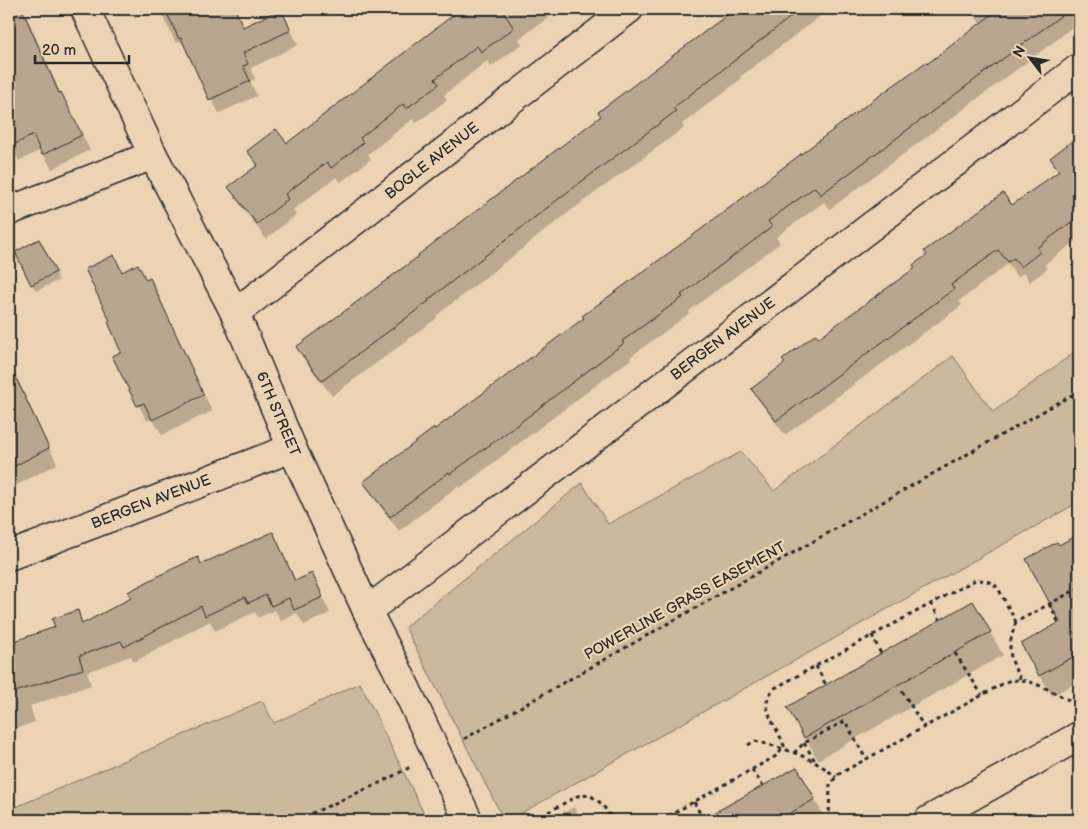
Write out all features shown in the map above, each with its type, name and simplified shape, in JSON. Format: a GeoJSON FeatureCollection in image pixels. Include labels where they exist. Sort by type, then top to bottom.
{"type":"FeatureCollection","features":[{"type":"Feature","properties":{"kind":"street","name":"6TH STREET"},"geometry":{"type":"LineString","coordinates":[[85,9],[153,154],[235,314],[292,448],[367,611],[468,820]]}},
{"type":"Feature","properties":{"kind":"street","name":"BOGLE AVENUE"},"geometry":{"type":"LineString","coordinates":[[235,314],[629,9]]}},
{"type":"Feature","properties":{"kind":"street","name":"BERGEN AVENUE"},"geometry":{"type":"LineString","coordinates":[[367,611],[1079,68]]}},
{"type":"Feature","properties":{"kind":"street"},"geometry":{"type":"LineString","coordinates":[[9,211],[153,154]]}},
{"type":"Feature","properties":{"kind":"street","name":"BERGEN AVENUE"},"geometry":{"type":"LineString","coordinates":[[9,556],[292,448]]}},
{"type":"Feature","properties":{"kind":"street"},"geometry":{"type":"LineString","coordinates":[[928,820],[1079,736]]}},
{"type":"Feature","properties":{"kind":"path","name":"POWERLINE GRASS EASEMENT"},"geometry":{"type":"LineString","coordinates":[[297,820],[437,755],[1079,391]]}},
{"type":"Feature","properties":{"kind":"path"},"geometry":{"type":"LineString","coordinates":[[661,820],[778,755],[784,746],[767,709],[768,696],[775,688],[975,580],[987,581],[998,588],[1016,622]]}},
{"type":"Feature","properties":{"kind":"path"},"geometry":{"type":"LineString","coordinates":[[1020,679],[1012,662],[1009,644],[1016,622],[1079,588]]}},
{"type":"Feature","properties":{"kind":"path"},"geometry":{"type":"LineString","coordinates":[[931,603],[940,620]]}},
{"type":"Feature","properties":{"kind":"path"},"geometry":{"type":"LineString","coordinates":[[1049,604],[1059,623]]}},
{"type":"Feature","properties":{"kind":"path"},"geometry":{"type":"LineString","coordinates":[[872,635],[881,654]]}},
{"type":"Feature","properties":{"kind":"path"},"geometry":{"type":"LineString","coordinates":[[955,653],[982,695]]}},
{"type":"Feature","properties":{"kind":"path"},"geometry":{"type":"LineString","coordinates":[[1073,657],[1079,667]]}},
{"type":"Feature","properties":{"kind":"path"},"geometry":{"type":"LineString","coordinates":[[816,666],[826,685]]}},
{"type":"Feature","properties":{"kind":"path"},"geometry":{"type":"LineString","coordinates":[[829,820],[830,784],[836,777],[1006,682],[1020,679],[1027,681],[1079,704]]}},
{"type":"Feature","properties":{"kind":"path"},"geometry":{"type":"LineString","coordinates":[[902,691],[924,727]]}},
{"type":"Feature","properties":{"kind":"path"},"geometry":{"type":"LineString","coordinates":[[794,753],[804,743],[845,720],[866,759]]}},
{"type":"Feature","properties":{"kind":"path"},"geometry":{"type":"LineString","coordinates":[[748,745],[755,741],[783,748],[815,762],[836,777]]}},
{"type":"Feature","properties":{"kind":"path"},"geometry":{"type":"LineString","coordinates":[[804,743],[815,762]]}},
{"type":"Feature","properties":{"kind":"path"},"geometry":{"type":"LineString","coordinates":[[752,770],[763,786]]}},
{"type":"Feature","properties":{"kind":"path"},"geometry":{"type":"LineString","coordinates":[[534,820],[577,796],[584,795],[596,798],[613,820]]}},
{"type":"Feature","properties":{"kind":"path"},"geometry":{"type":"LineString","coordinates":[[694,802],[704,819]]}},
{"type":"Feature","properties":{"kind":"shaded area"},"geometry":{"type":"Polygon","coordinates":[[[1079,349],[1079,502],[509,820],[504,820],[405,627],[582,483],[608,524],[741,452],[774,491],[953,356],[993,412],[1079,349]]]}},
{"type":"Feature","properties":{"kind":"shaded area"},"geometry":{"type":"Polygon","coordinates":[[[360,683],[427,820],[9,820],[9,810],[262,701],[274,723],[360,683]]]}},
{"type":"Feature","properties":{"kind":"building"},"geometry":{"type":"Polygon","coordinates":[[[9,9],[22,9],[59,93],[61,92],[82,135],[42,155],[33,135],[9,147],[9,9]]]}},
{"type":"Feature","properties":{"kind":"building"},"geometry":{"type":"Polygon","coordinates":[[[165,9],[235,9],[243,27],[281,9],[291,30],[243,53],[248,64],[243,66],[250,81],[209,100],[181,38],[179,39],[165,9]]]}},
{"type":"Feature","properties":{"kind":"building"},"geometry":{"type":"Polygon","coordinates":[[[461,9],[501,9],[514,28],[481,52],[477,46],[435,79],[439,84],[406,109],[403,104],[360,138],[363,143],[331,168],[327,162],[285,194],[288,199],[257,224],[228,187],[258,165],[247,151],[276,129],[287,143],[461,9]]]}},
{"type":"Feature","properties":{"kind":"building"},"geometry":{"type":"Polygon","coordinates":[[[735,9],[801,9],[673,108],[676,111],[322,381],[296,347],[419,256],[601,116],[598,112],[735,9]]]}},
{"type":"Feature","properties":{"kind":"building"},"geometry":{"type":"Polygon","coordinates":[[[999,9],[1070,9],[820,195],[815,187],[768,221],[772,227],[681,295],[683,297],[622,341],[624,343],[513,428],[450,474],[449,472],[390,517],[363,482],[584,318],[582,316],[869,103],[926,62],[927,64],[999,9]]]}},
{"type":"Feature","properties":{"kind":"building"},"geometry":{"type":"Polygon","coordinates":[[[1079,136],[1079,216],[1037,248],[1040,252],[1021,267],[1014,258],[1008,262],[998,250],[951,285],[954,289],[776,421],[751,389],[785,363],[782,360],[816,334],[818,338],[915,268],[913,265],[927,255],[924,251],[1003,193],[1012,205],[1059,171],[1050,158],[1079,136]]]}},
{"type":"Feature","properties":{"kind":"building"},"geometry":{"type":"Polygon","coordinates":[[[39,239],[56,272],[31,285],[15,252],[39,239]]]}},
{"type":"Feature","properties":{"kind":"building"},"geometry":{"type":"Polygon","coordinates":[[[114,255],[122,272],[138,264],[146,280],[150,278],[204,395],[152,420],[144,403],[137,406],[112,356],[121,352],[108,322],[110,321],[85,269],[114,255]]]}},
{"type":"Feature","properties":{"kind":"building"},"geometry":{"type":"Polygon","coordinates":[[[9,363],[49,448],[9,469],[9,363]]]}},
{"type":"Feature","properties":{"kind":"building"},"geometry":{"type":"Polygon","coordinates":[[[273,532],[295,581],[312,573],[323,597],[294,610],[289,598],[271,606],[266,595],[248,603],[245,597],[205,616],[201,606],[124,647],[121,641],[79,656],[83,669],[9,694],[9,643],[55,627],[52,619],[78,610],[82,624],[131,598],[128,592],[164,573],[198,557],[201,564],[273,532]]]}},
{"type":"Feature","properties":{"kind":"building"},"geometry":{"type":"Polygon","coordinates":[[[1079,534],[1079,657],[1078,654],[1039,676],[1021,644],[1060,622],[1026,559],[1057,542],[1059,545],[1079,534]]]}},
{"type":"Feature","properties":{"kind":"building"},"geometry":{"type":"Polygon","coordinates":[[[973,601],[991,632],[804,738],[787,707],[973,601]]]}},
{"type":"Feature","properties":{"kind":"building"},"geometry":{"type":"Polygon","coordinates":[[[797,767],[815,799],[780,819],[701,820],[797,767]]]}}]}
